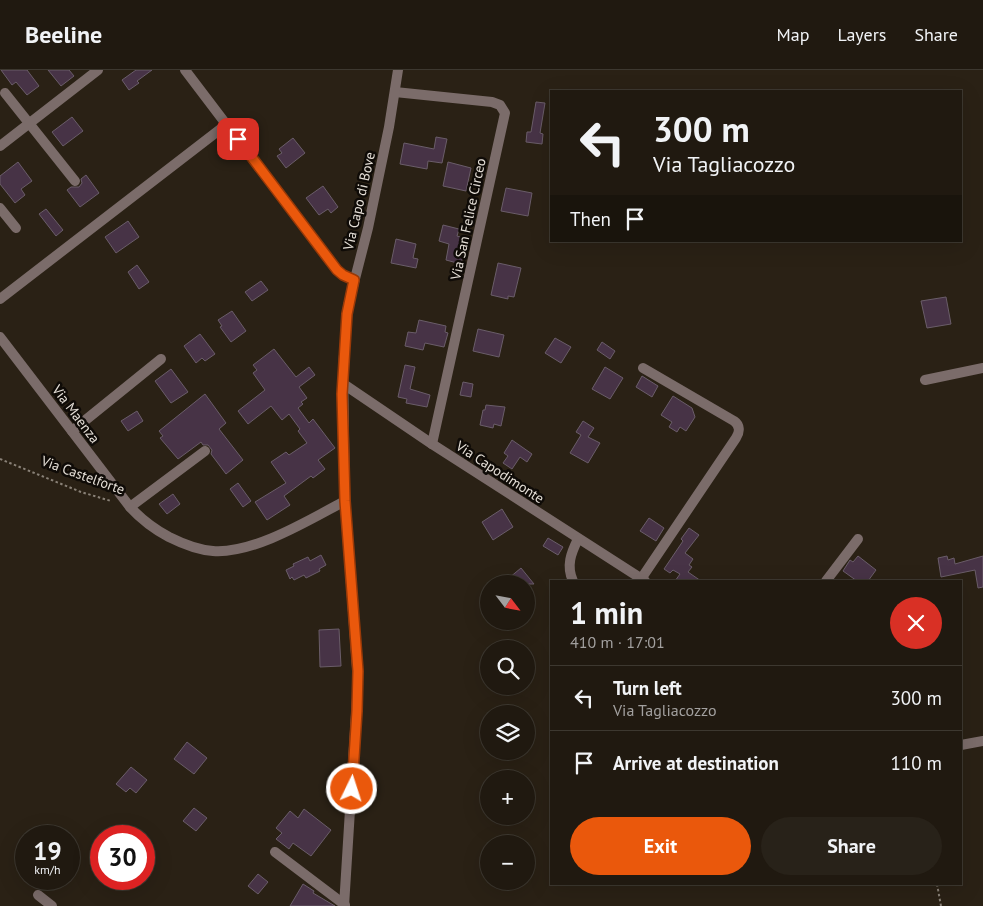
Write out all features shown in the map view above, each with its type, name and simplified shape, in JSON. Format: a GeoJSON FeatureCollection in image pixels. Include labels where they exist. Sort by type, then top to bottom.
{"type":"FeatureCollection","features":[{"type":"Feature","properties":{"kind":"street"},"geometry":{"type":"LineString","coordinates":[[185,70],[337,270],[354,280]]}},
{"type":"Feature","properties":{"kind":"street","name":"Via Capo di Bove"},"geometry":{"type":"LineString","coordinates":[[344,905],[358,692],[345,501],[342,383],[347,314],[391,121],[398,70]]}},
{"type":"Feature","properties":{"kind":"street"},"geometry":{"type":"LineString","coordinates":[[0,146],[94,71]]}},
{"type":"Feature","properties":{"kind":"street","name":"Via San Felice Circeo"},"geometry":{"type":"LineString","coordinates":[[395,92],[492,102],[500,105],[505,113],[432,444]]}},
{"type":"Feature","properties":{"kind":"street"},"geometry":{"type":"LineString","coordinates":[[5,93],[75,181]]}},
{"type":"Feature","properties":{"kind":"street"},"geometry":{"type":"LineString","coordinates":[[0,299],[227,124]]}},
{"type":"Feature","properties":{"kind":"street"},"geometry":{"type":"LineString","coordinates":[[0,208],[16,228]]}},
{"type":"Feature","properties":{"kind":"street","name":"Via Maenza"},"geometry":{"type":"LineString","coordinates":[[0,337],[130,507]]}},
{"type":"Feature","properties":{"kind":"street"},"geometry":{"type":"LineString","coordinates":[[72,431],[161,359]]}},
{"type":"Feature","properties":{"kind":"street"},"geometry":{"type":"LineString","coordinates":[[643,368],[739,425],[736,438],[643,580]]}},
{"type":"Feature","properties":{"kind":"street"},"geometry":{"type":"LineString","coordinates":[[925,380],[983,368]]}},
{"type":"Feature","properties":{"kind":"street","name":"Via Capodimonte"},"geometry":{"type":"LineString","coordinates":[[342,383],[432,444],[643,580]]}},
{"type":"Feature","properties":{"kind":"street"},"geometry":{"type":"LineString","coordinates":[[130,507],[205,450]]}},
{"type":"Feature","properties":{"kind":"street","name":"Via Castelforte"},"geometry":{"type":"LineString","coordinates":[[130,507],[150,526],[174,539],[196,548],[221,551],[271,538],[345,501]]}},
{"type":"Feature","properties":{"kind":"street"},"geometry":{"type":"LineString","coordinates":[[573,580],[570,574],[570,562],[578,539]]}},
{"type":"Feature","properties":{"kind":"street"},"geometry":{"type":"LineString","coordinates":[[827,580],[858,539]]}},
{"type":"Feature","properties":{"kind":"street"},"geometry":{"type":"LineString","coordinates":[[962,745],[983,741]]}},
{"type":"Feature","properties":{"kind":"street"},"geometry":{"type":"LineString","coordinates":[[275,852],[344,905]]}},
{"type":"Feature","properties":{"kind":"street"},"geometry":{"type":"LineString","coordinates":[[38,895],[52,906]]}},
{"type":"Feature","properties":{"kind":"path","name":"Via Castelforte"},"geometry":{"type":"LineString","coordinates":[[0,459],[81,492],[130,507]]}},
{"type":"Feature","properties":{"kind":"path"},"geometry":{"type":"LineString","coordinates":[[937,885],[941,906]]}},
{"type":"Feature","properties":{"kind":"building"},"geometry":{"type":"Polygon","coordinates":[[[1,70],[27,70],[39,86],[27,95],[16,82],[12,85],[1,70]]]}},
{"type":"Feature","properties":{"kind":"building"},"geometry":{"type":"Polygon","coordinates":[[[48,70],[69,70],[74,76],[61,86],[48,70]]]}},
{"type":"Feature","properties":{"kind":"building"},"geometry":{"type":"Polygon","coordinates":[[[136,70],[152,70],[137,81],[139,83],[129,90],[122,80],[136,70]]]}},
{"type":"Feature","properties":{"kind":"building"},"geometry":{"type":"Polygon","coordinates":[[[536,102],[545,103],[540,133],[543,134],[542,144],[526,142],[527,132],[531,132],[536,102]]]}},
{"type":"Feature","properties":{"kind":"building"},"geometry":{"type":"Polygon","coordinates":[[[72,117],[83,131],[63,146],[52,132],[72,117]]]}},
{"type":"Feature","properties":{"kind":"building"},"geometry":{"type":"Polygon","coordinates":[[[436,137],[447,139],[442,163],[428,161],[427,169],[400,164],[404,143],[434,149],[436,137]]]}},
{"type":"Feature","properties":{"kind":"building"},"geometry":{"type":"Polygon","coordinates":[[[293,138],[305,153],[286,168],[277,156],[282,153],[279,149],[293,138]]]}},
{"type":"Feature","properties":{"kind":"building"},"geometry":{"type":"Polygon","coordinates":[[[18,162],[32,181],[21,189],[25,195],[15,203],[0,184],[0,176],[18,162]]]}},
{"type":"Feature","properties":{"kind":"building"},"geometry":{"type":"Polygon","coordinates":[[[448,162],[471,168],[466,191],[443,186],[448,162]]]}},
{"type":"Feature","properties":{"kind":"building"},"geometry":{"type":"Polygon","coordinates":[[[86,175],[99,193],[80,207],[67,190],[71,187],[79,187],[82,183],[81,179],[86,175]]]}},
{"type":"Feature","properties":{"kind":"building"},"geometry":{"type":"Polygon","coordinates":[[[323,186],[338,207],[331,213],[328,209],[319,215],[306,198],[323,186]]]}},
{"type":"Feature","properties":{"kind":"building"},"geometry":{"type":"Polygon","coordinates":[[[506,188],[532,193],[528,216],[501,211],[506,188]]]}},
{"type":"Feature","properties":{"kind":"building"},"geometry":{"type":"Polygon","coordinates":[[[46,209],[63,230],[56,236],[39,214],[46,209]]]}},
{"type":"Feature","properties":{"kind":"building"},"geometry":{"type":"Polygon","coordinates":[[[128,221],[139,237],[116,253],[105,237],[128,221]]]}},
{"type":"Feature","properties":{"kind":"building"},"geometry":{"type":"Polygon","coordinates":[[[443,225],[459,229],[457,236],[467,239],[461,264],[446,260],[449,244],[439,241],[443,225]]]}},
{"type":"Feature","properties":{"kind":"building"},"geometry":{"type":"Polygon","coordinates":[[[396,239],[416,244],[413,258],[418,259],[416,268],[391,263],[396,239]]]}},
{"type":"Feature","properties":{"kind":"building"},"geometry":{"type":"Polygon","coordinates":[[[498,263],[521,268],[514,297],[508,296],[508,299],[491,295],[498,263]]]}},
{"type":"Feature","properties":{"kind":"building"},"geometry":{"type":"Polygon","coordinates":[[[137,265],[149,282],[139,289],[128,272],[137,265]]]}},
{"type":"Feature","properties":{"kind":"building"},"geometry":{"type":"Polygon","coordinates":[[[261,281],[268,290],[252,301],[245,292],[261,281]]]}},
{"type":"Feature","properties":{"kind":"building"},"geometry":{"type":"Polygon","coordinates":[[[946,297],[951,324],[927,328],[921,301],[946,297]]]}},
{"type":"Feature","properties":{"kind":"building"},"geometry":{"type":"Polygon","coordinates":[[[232,311],[246,331],[231,342],[220,327],[222,326],[218,320],[232,311]]]}},
{"type":"Feature","properties":{"kind":"building"},"geometry":{"type":"Polygon","coordinates":[[[419,320],[446,326],[445,332],[448,333],[444,347],[425,343],[423,350],[405,346],[408,332],[416,333],[419,320]]]}},
{"type":"Feature","properties":{"kind":"building"},"geometry":{"type":"Polygon","coordinates":[[[478,329],[504,335],[499,357],[473,351],[478,329]]]}},
{"type":"Feature","properties":{"kind":"building"},"geometry":{"type":"Polygon","coordinates":[[[200,334],[215,354],[205,361],[202,358],[196,363],[184,346],[200,334]]]}},
{"type":"Feature","properties":{"kind":"building"},"geometry":{"type":"Polygon","coordinates":[[[555,338],[571,347],[561,363],[545,353],[555,338]]]}},
{"type":"Feature","properties":{"kind":"building"},"geometry":{"type":"Polygon","coordinates":[[[602,342],[615,351],[610,359],[597,350],[602,342]]]}},
{"type":"Feature","properties":{"kind":"building"},"geometry":{"type":"Polygon","coordinates":[[[274,349],[296,377],[309,367],[315,375],[299,387],[307,398],[301,402],[303,404],[298,408],[309,423],[313,419],[335,448],[318,460],[325,469],[313,478],[311,476],[284,496],[290,505],[267,520],[255,502],[286,483],[271,462],[286,452],[289,455],[307,443],[289,414],[282,420],[271,406],[248,424],[238,411],[265,390],[253,373],[257,370],[253,365],[274,349]]]}},
{"type":"Feature","properties":{"kind":"building"},"geometry":{"type":"Polygon","coordinates":[[[405,365],[415,367],[410,389],[430,395],[427,407],[406,403],[407,399],[398,397],[405,365]]]}},
{"type":"Feature","properties":{"kind":"building"},"geometry":{"type":"Polygon","coordinates":[[[605,367],[623,378],[610,399],[592,389],[605,367]]]}},
{"type":"Feature","properties":{"kind":"building"},"geometry":{"type":"Polygon","coordinates":[[[171,369],[188,392],[171,403],[155,381],[171,369]]]}},
{"type":"Feature","properties":{"kind":"building"},"geometry":{"type":"Polygon","coordinates":[[[642,376],[658,386],[652,397],[636,387],[642,376]]]}},
{"type":"Feature","properties":{"kind":"building"},"geometry":{"type":"Polygon","coordinates":[[[463,382],[473,384],[471,397],[460,395],[463,382]]]}},
{"type":"Feature","properties":{"kind":"building"},"geometry":{"type":"Polygon","coordinates":[[[205,394],[226,423],[219,429],[243,460],[226,474],[211,454],[212,450],[208,445],[203,445],[201,442],[178,459],[160,438],[163,436],[159,431],[205,394]]]}},
{"type":"Feature","properties":{"kind":"building"},"geometry":{"type":"Polygon","coordinates":[[[673,396],[692,408],[695,417],[686,431],[680,427],[677,432],[669,427],[672,422],[661,415],[673,396]]]}},
{"type":"Feature","properties":{"kind":"building"},"geometry":{"type":"Polygon","coordinates":[[[486,405],[505,407],[501,426],[494,424],[493,428],[480,425],[486,405]]]}},
{"type":"Feature","properties":{"kind":"building"},"geometry":{"type":"Polygon","coordinates":[[[137,411],[143,421],[128,431],[121,421],[137,411]]]}},
{"type":"Feature","properties":{"kind":"building"},"geometry":{"type":"Polygon","coordinates":[[[583,421],[594,428],[588,437],[600,443],[588,463],[570,453],[581,435],[576,432],[583,421]]]}},
{"type":"Feature","properties":{"kind":"building"},"geometry":{"type":"Polygon","coordinates":[[[512,440],[532,454],[527,462],[520,457],[512,469],[503,463],[508,456],[504,453],[512,440]]]}},
{"type":"Feature","properties":{"kind":"building"},"geometry":{"type":"Polygon","coordinates":[[[238,483],[251,501],[243,507],[230,489],[238,483]]]}},
{"type":"Feature","properties":{"kind":"building"},"geometry":{"type":"Polygon","coordinates":[[[173,494],[180,504],[167,514],[159,504],[173,494]]]}},
{"type":"Feature","properties":{"kind":"building"},"geometry":{"type":"Polygon","coordinates":[[[502,509],[513,527],[493,540],[482,522],[502,509]]]}},
{"type":"Feature","properties":{"kind":"building"},"geometry":{"type":"Polygon","coordinates":[[[649,518],[664,528],[656,541],[640,531],[649,518]]]}},
{"type":"Feature","properties":{"kind":"building"},"geometry":{"type":"Polygon","coordinates":[[[689,528],[699,535],[685,553],[693,559],[689,565],[692,567],[688,572],[700,580],[676,580],[680,574],[673,570],[670,573],[664,569],[683,541],[681,539],[689,528]]]}},
{"type":"Feature","properties":{"kind":"building"},"geometry":{"type":"Polygon","coordinates":[[[548,538],[563,547],[558,555],[543,546],[548,538]]]}},
{"type":"Feature","properties":{"kind":"building"},"geometry":{"type":"Polygon","coordinates":[[[321,555],[326,565],[319,569],[320,571],[306,578],[304,575],[294,580],[292,577],[290,579],[286,570],[294,566],[293,564],[308,557],[310,561],[321,555]]]}},
{"type":"Feature","properties":{"kind":"building"},"geometry":{"type":"Polygon","coordinates":[[[858,556],[876,570],[869,580],[856,580],[843,571],[850,560],[853,562],[858,556]]]}},
{"type":"Feature","properties":{"kind":"building"},"geometry":{"type":"Polygon","coordinates":[[[947,556],[948,560],[954,558],[955,564],[983,556],[983,587],[978,588],[975,570],[941,577],[938,558],[947,556]]]}},
{"type":"Feature","properties":{"kind":"building"},"geometry":{"type":"Polygon","coordinates":[[[521,568],[527,575],[513,575],[521,568]]]}},
{"type":"Feature","properties":{"kind":"building"},"geometry":{"type":"Polygon","coordinates":[[[339,629],[341,666],[320,667],[319,630],[339,629]]]}},
{"type":"Feature","properties":{"kind":"building"},"geometry":{"type":"Polygon","coordinates":[[[187,742],[207,758],[194,774],[174,759],[187,742]]]}},
{"type":"Feature","properties":{"kind":"building"},"geometry":{"type":"Polygon","coordinates":[[[131,767],[147,780],[136,793],[130,788],[126,792],[116,784],[131,767]]]}},
{"type":"Feature","properties":{"kind":"building"},"geometry":{"type":"Polygon","coordinates":[[[194,808],[207,818],[196,831],[183,821],[194,808]]]}},
{"type":"Feature","properties":{"kind":"building"},"geometry":{"type":"Polygon","coordinates":[[[304,809],[331,830],[311,856],[293,843],[289,849],[276,839],[282,833],[276,828],[290,811],[298,818],[304,809]]]}},
{"type":"Feature","properties":{"kind":"building"},"geometry":{"type":"Polygon","coordinates":[[[258,874],[268,882],[258,894],[248,886],[258,874]]]}},
{"type":"Feature","properties":{"kind":"building"},"geometry":{"type":"Polygon","coordinates":[[[303,884],[314,891],[313,893],[335,906],[290,906],[303,884]]]}},
{"type":"Feature","properties":{"kind":"route"},"geometry":{"type":"LineString","coordinates":[[238,139],[337,270],[354,280],[347,314],[342,394],[345,501],[358,671],[352,789]]}}]}
